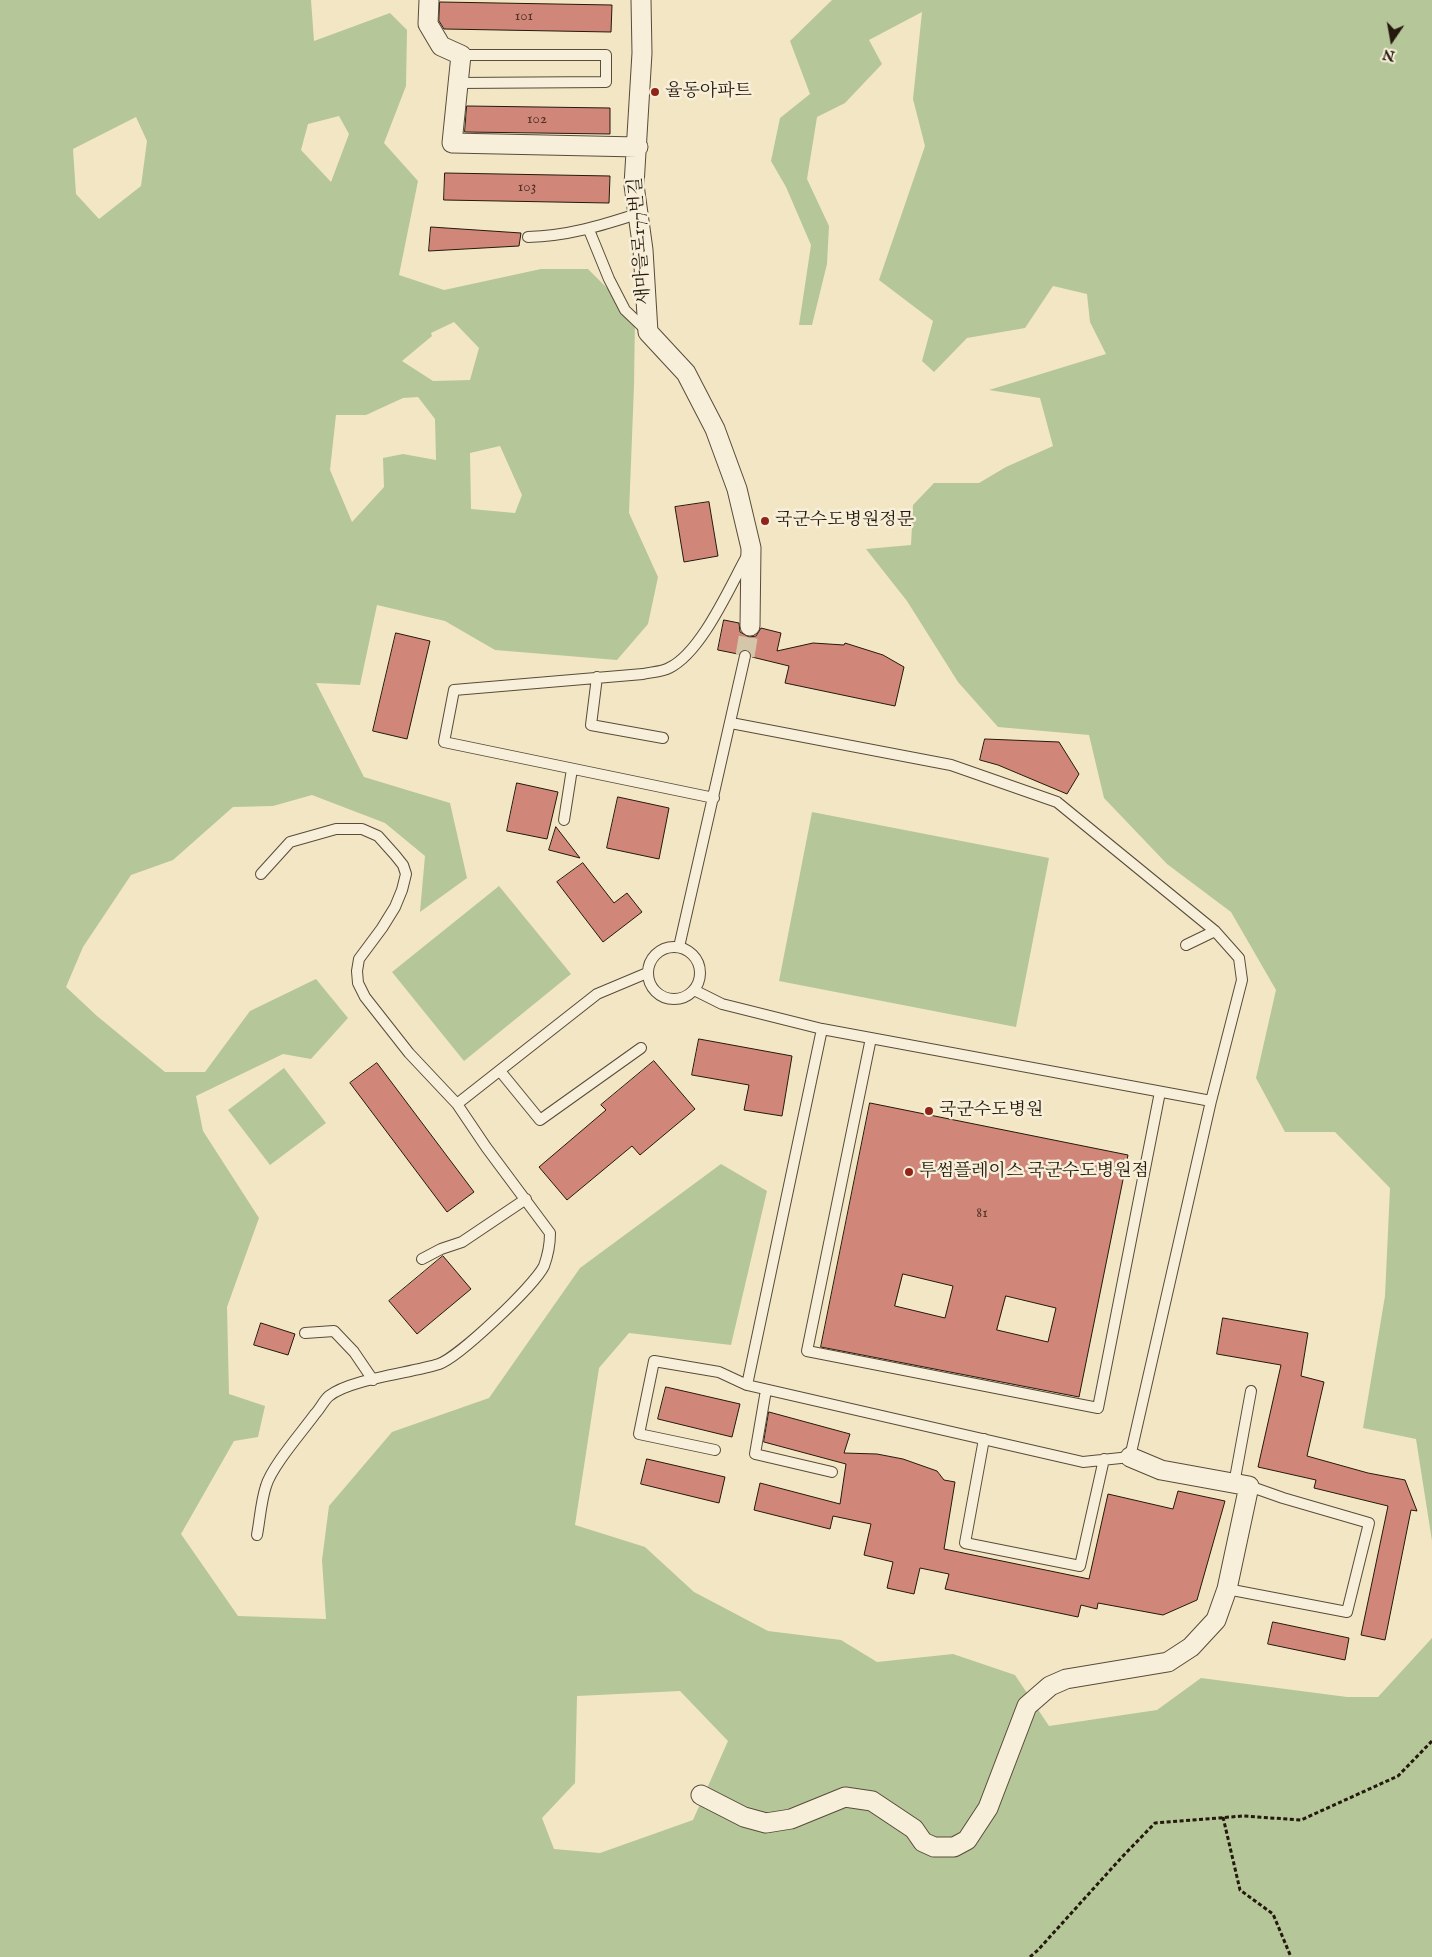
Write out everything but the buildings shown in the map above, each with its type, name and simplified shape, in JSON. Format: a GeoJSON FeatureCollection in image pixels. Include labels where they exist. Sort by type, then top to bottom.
{"type":"FeatureCollection","features":[{"type":"Feature","properties":{"kind":"street"},"geometry":{"type":"LineString","coordinates":[[429,0],[428,24],[441,46],[461,55],[452,143],[638,147]]}},
{"type":"Feature","properties":{"kind":"street","name":"새마을로177번길"},"geometry":{"type":"LineString","coordinates":[[641,0],[642,53],[638,147],[634,185],[643,250],[648,332]]}},
{"type":"Feature","properties":{"kind":"street"},"geometry":{"type":"LineString","coordinates":[[648,332],[686,373],[715,430],[737,489],[751,548],[750,626]]}},
{"type":"Feature","properties":{"kind":"street"},"geometry":{"type":"LineString","coordinates":[[701,1796],[744,1816],[766,1823],[791,1819],[844,1797],[872,1801],[914,1829],[923,1842],[934,1847],[954,1847],[967,1840],[988,1808],[1027,1706],[1050,1686],[1066,1679],[1168,1662],[1190,1647],[1216,1620],[1227,1589],[1242,1485],[1161,1470],[1130,1457]]}},
{"type":"Feature","properties":{"kind":"lane"},"geometry":{"type":"LineString","coordinates":[[457,83],[606,82],[606,55],[461,55]]}},
{"type":"Feature","properties":{"kind":"lane"},"geometry":{"type":"LineString","coordinates":[[528,237],[589,230],[637,214]]}},
{"type":"Feature","properties":{"kind":"lane"},"geometry":{"type":"LineString","coordinates":[[589,230],[608,279],[625,310],[648,332]]}},
{"type":"Feature","properties":{"kind":"lane"},"geometry":{"type":"LineString","coordinates":[[714,798],[444,742],[454,690],[643,674],[668,668],[685,658],[714,614],[751,548]]}},
{"type":"Feature","properties":{"kind":"lane"},"geometry":{"type":"LineString","coordinates":[[679,947],[745,656]]}},
{"type":"Feature","properties":{"kind":"lane"},"geometry":{"type":"LineString","coordinates":[[596,677],[591,726],[663,738]]}},
{"type":"Feature","properties":{"kind":"lane"},"geometry":{"type":"LineString","coordinates":[[715,1450],[639,1434],[654,1361],[719,1372],[747,1385],[766,1390],[1084,1462],[1130,1457],[1211,1101],[1242,980],[1239,958],[1216,931],[1058,802],[952,765],[731,723]]}},
{"type":"Feature","properties":{"kind":"lane"},"geometry":{"type":"LineString","coordinates":[[564,820],[572,769]]}},
{"type":"Feature","properties":{"kind":"lane"},"geometry":{"type":"LineString","coordinates":[[257,1535],[266,1485],[276,1465],[330,1396],[346,1388],[373,1380],[441,1364],[454,1356],[530,1285],[543,1267],[550,1247],[550,1233],[486,1147],[457,1104],[409,1053],[365,997],[358,983],[357,971],[360,959],[395,907],[402,890],[406,874],[403,865],[378,836],[362,829],[336,829],[290,842],[261,874]]}},
{"type":"Feature","properties":{"kind":"lane"},"geometry":{"type":"LineString","coordinates":[[1186,945],[1216,931]]}},
{"type":"Feature","properties":{"kind":"lane"},"geometry":{"type":"LineString","coordinates":[[679,947],[688,951],[698,964],[700,973],[698,982],[694,990],[678,999],[663,997],[655,992],[649,982],[647,974],[649,962],[654,955],[665,948],[679,947]]}},
{"type":"Feature","properties":{"kind":"lane"},"geometry":{"type":"LineString","coordinates":[[457,1104],[598,994],[647,974]]}},
{"type":"Feature","properties":{"kind":"lane"},"geometry":{"type":"LineString","coordinates":[[694,990],[722,1004],[822,1029],[1211,1101]]}},
{"type":"Feature","properties":{"kind":"lane"},"geometry":{"type":"LineString","coordinates":[[747,1385],[822,1029]]}},
{"type":"Feature","properties":{"kind":"lane"},"geometry":{"type":"LineString","coordinates":[[871,1038],[807,1352],[1098,1408],[1160,1092]]}},
{"type":"Feature","properties":{"kind":"lane"},"geometry":{"type":"LineString","coordinates":[[500,1071],[540,1120],[641,1048]]}},
{"type":"Feature","properties":{"kind":"lane"},"geometry":{"type":"LineString","coordinates":[[422,1259],[441,1249],[462,1242],[526,1199]]}},
{"type":"Feature","properties":{"kind":"lane"},"geometry":{"type":"LineString","coordinates":[[305,1333],[334,1331],[354,1352],[373,1380]]}},
{"type":"Feature","properties":{"kind":"lane"},"geometry":{"type":"LineString","coordinates":[[766,1390],[755,1454],[832,1472]]}},
{"type":"Feature","properties":{"kind":"lane"},"geometry":{"type":"LineString","coordinates":[[1227,1589],[1347,1612],[1369,1523],[1242,1485],[1251,1391]]}},
{"type":"Feature","properties":{"kind":"lane"},"geometry":{"type":"LineString","coordinates":[[984,1439],[965,1543],[1080,1566],[1104,1459]]}},
{"type":"Feature","properties":{"kind":"path"},"geometry":{"type":"LineString","coordinates":[[1030,1957],[1155,1823],[1243,1816],[1301,1820],[1398,1776],[1432,1740]]}},
{"type":"Feature","properties":{"kind":"path"},"geometry":{"type":"LineString","coordinates":[[1223,1817],[1240,1890],[1273,1914],[1291,1957]]}},
{"type":"Feature","properties":{"kind":"green space"},"geometry":{"type":"Polygon","coordinates":[[[0,0],[311,0],[314,41],[390,13],[407,30],[406,86],[384,143],[418,181],[399,275],[444,290],[541,269],[588,269],[635,316],[629,513],[658,577],[648,624],[617,660],[495,650],[445,621],[377,605],[360,685],[316,683],[364,777],[450,803],[467,878],[420,912],[425,856],[385,823],[312,795],[273,806],[233,807],[173,860],[131,875],[83,947],[66,987],[97,1016],[165,1072],[205,1072],[250,1011],[316,979],[348,1018],[311,1059],[283,1054],[196,1096],[203,1131],[259,1218],[227,1307],[229,1394],[265,1406],[258,1437],[234,1441],[181,1534],[238,1616],[326,1619],[322,1560],[329,1506],[392,1432],[489,1398],[580,1268],[721,1164],[767,1191],[731,1345],[629,1333],[599,1368],[575,1525],[645,1547],[694,1592],[768,1631],[841,1640],[877,1662],[953,1654],[1015,1675],[1049,1726],[1157,1710],[1201,1678],[1347,1697],[1378,1697],[1432,1638],[1432,1957],[0,1957],[0,0]],[[339,116],[308,124],[301,150],[331,182],[349,134],[339,116]],[[136,117],[73,149],[76,194],[99,219],[141,186],[147,141],[136,117]],[[454,322],[431,333],[432,336],[402,361],[433,381],[470,380],[479,348],[454,322]],[[418,397],[403,398],[366,415],[336,415],[330,470],[352,522],[384,487],[383,458],[403,454],[436,460],[435,419],[418,397]],[[500,446],[470,453],[471,509],[515,513],[522,495],[500,446]],[[680,1691],[577,1696],[575,1783],[542,1818],[554,1849],[600,1853],[693,1820],[728,1741],[680,1691]]]}},
{"type":"Feature","properties":{"kind":"green space"},"geometry":{"type":"Polygon","coordinates":[[[832,0],[1432,0],[1432,1541],[1416,1439],[1363,1428],[1385,1296],[1390,1188],[1335,1132],[1285,1132],[1256,1078],[1276,990],[1231,912],[1167,864],[1104,798],[1089,735],[998,727],[958,682],[907,601],[866,549],[911,545],[913,505],[934,483],[979,483],[1006,467],[1053,446],[1040,398],[989,390],[1106,354],[1090,322],[1087,294],[1053,286],[1025,328],[967,338],[934,372],[922,361],[933,321],[879,280],[925,146],[913,99],[922,12],[869,40],[882,64],[845,103],[817,117],[807,179],[829,226],[827,264],[812,325],[799,325],[811,245],[786,187],[771,161],[780,118],[810,94],[790,41],[832,0]]]}},
{"type":"Feature","properties":{"kind":"green space"},"geometry":{"type":"Polygon","coordinates":[[[812,812],[1049,858],[1016,1027],[779,981],[812,812]]]}},
{"type":"Feature","properties":{"kind":"green space"},"geometry":{"type":"Polygon","coordinates":[[[499,886],[571,974],[464,1061],[392,972],[499,886]]]}},
{"type":"Feature","properties":{"kind":"green space"},"geometry":{"type":"Polygon","coordinates":[[[284,1068],[326,1123],[270,1165],[228,1110],[284,1068]]]}},
{"type":"Feature","properties":{"kind":"tunnel"},"geometry":{"type":"LineString","coordinates":[[745,656],[750,626]]}},
{"type":"Feature","properties":{"kind":"place","name":"율동아파트"},"geometry":{"type":"Point","coordinates":[655,92]}},
{"type":"Feature","properties":{"kind":"place","name":"국군수도병원정문"},"geometry":{"type":"Point","coordinates":[765,521]}},
{"type":"Feature","properties":{"kind":"place","name":"국군수도병원"},"geometry":{"type":"Point","coordinates":[929,1111]}},
{"type":"Feature","properties":{"kind":"place","name":"투썸플레이스 국군수도병원점"},"geometry":{"type":"Point","coordinates":[909,1172]}}]}
